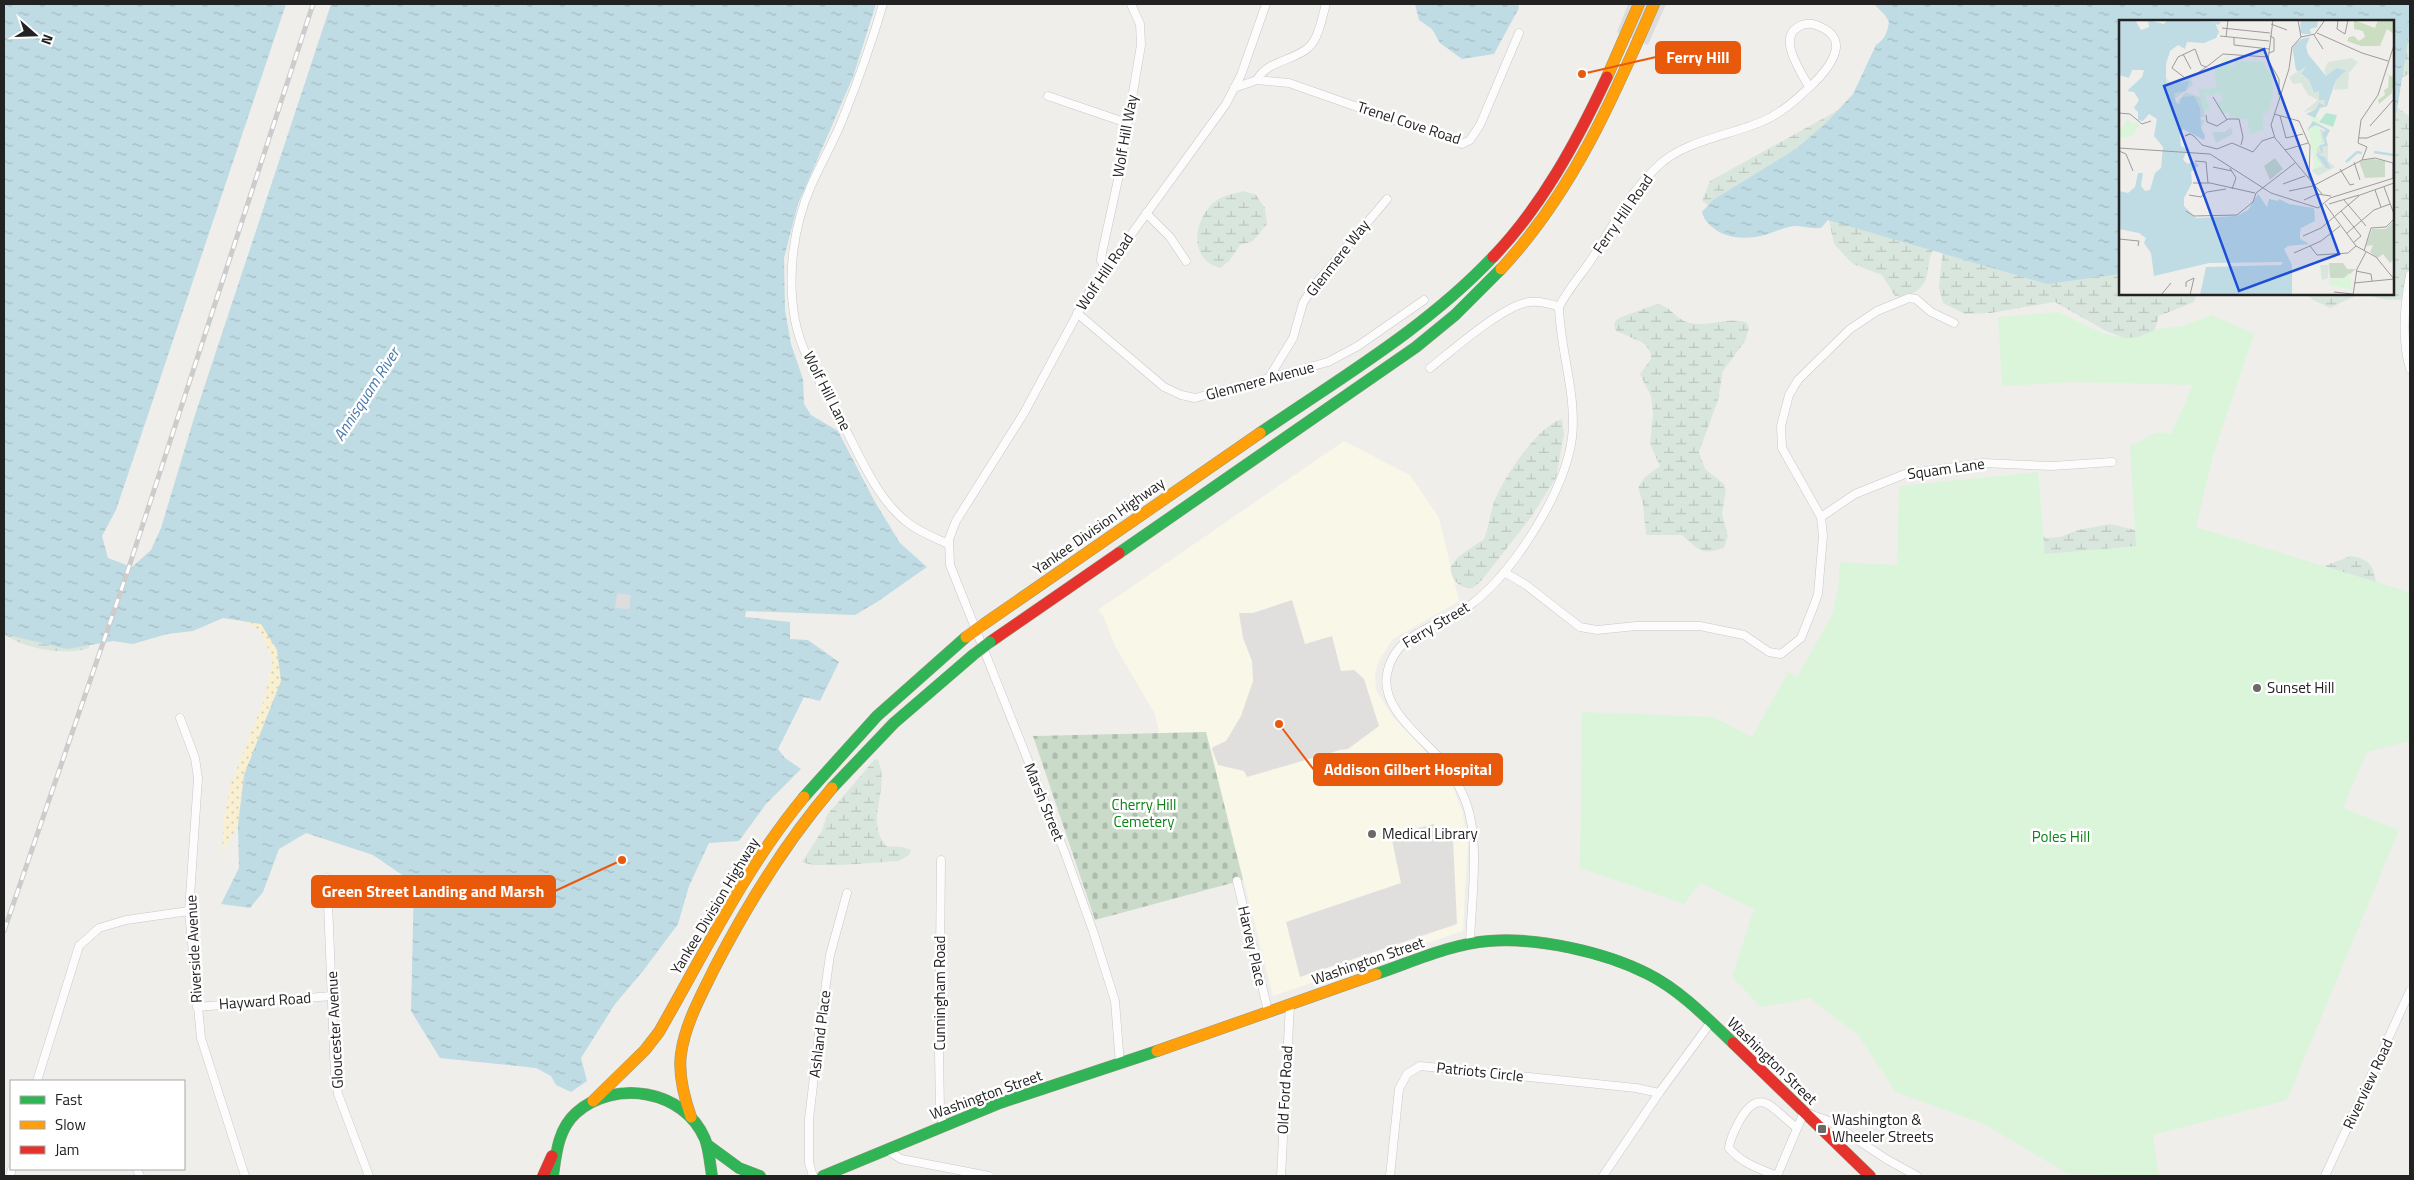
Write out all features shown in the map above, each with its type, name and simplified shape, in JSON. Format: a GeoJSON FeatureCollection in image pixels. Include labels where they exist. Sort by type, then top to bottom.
{"type":"FeatureCollection","features":[{"type":"Feature","properties":{"kind":"main road","name":"Yankee Division Highway"},"geometry":{"type":"LineString","coordinates":[[555,1150],[570,1121],[645,1050],[659,1032],[729,905],[754,866],[814,785],[879,714],[920,675],[966,637],[1386,346],[1451,298],[1492,258],[1538,201],[1577,137],[1639,4]]}},
{"type":"Feature","properties":{"kind":"main road","name":"Yankee Division Highway"},"geometry":{"type":"LineString","coordinates":[[691,1116],[685,1100],[680,1073],[683,1045],[717,964],[760,888],[812,814],[858,760],[917,701],[990,642],[1416,347],[1459,312],[1510,260],[1556,201],[1603,118],[1654,4]]}},
{"type":"Feature","properties":{"kind":"main road","name":"Washington Street"},"geometry":{"type":"LineString","coordinates":[[824,1176],[1000,1103],[1120,1064],[1420,959],[1470,944],[1489,941],[1542,943],[1606,957],[1649,974],[1698,1009],[1870,1176]]}},
{"type":"Feature","properties":{"kind":"main road"},"geometry":{"type":"LineString","coordinates":[[593,1101],[618,1092],[646,1092],[668,1099],[691,1116],[708,1146],[712,1176]]}},
{"type":"Feature","properties":{"kind":"main road"},"geometry":{"type":"LineString","coordinates":[[708,1146],[748,1174],[760,1176]]}},
{"type":"Feature","properties":{"kind":"main road"},"geometry":{"type":"LineString","coordinates":[[544,1176],[555,1150]]}},
{"type":"Feature","properties":{"kind":"main road"},"geometry":{"type":"LineString","coordinates":[[553,1176],[555,1150]]}},
{"type":"Feature","properties":{"kind":"street","name":"Wolf Hill Lane"},"geometry":{"type":"LineString","coordinates":[[882,4],[868,52],[843,119],[810,187],[797,228],[792,270],[792,300],[799,336],[817,377],[873,480],[889,503],[908,522],[948,544]]}},
{"type":"Feature","properties":{"kind":"street","name":"Wolf Hill Way"},"geometry":{"type":"LineString","coordinates":[[1105,269],[1101,260],[1102,253],[1119,174],[1142,35],[1138,16],[1131,4]]}},
{"type":"Feature","properties":{"kind":"street","name":"Wolf Hill Road"},"geometry":{"type":"LineString","coordinates":[[948,544],[956,521],[1024,413],[1077,313],[1105,269],[1219,117],[1234,88],[1266,4]]}},
{"type":"Feature","properties":{"kind":"street"},"geometry":{"type":"LineString","coordinates":[[1258,80],[1261,74],[1275,64],[1309,48],[1315,39],[1326,4]]}},
{"type":"Feature","properties":{"kind":"street","name":"Ferry Hill Road"},"geometry":{"type":"LineString","coordinates":[[1559,307],[1634,193],[1660,164],[1682,150],[1764,121],[1793,102],[1809,88],[1828,66],[1835,54],[1836,39],[1828,30],[1808,24],[1798,26],[1792,32],[1789,44],[1809,88]]}},
{"type":"Feature","properties":{"kind":"street","name":"Trenel Cove Road"},"geometry":{"type":"LineString","coordinates":[[1234,88],[1258,80],[1301,86],[1397,121],[1445,135],[1462,144],[1470,140],[1480,125],[1519,33]]}},
{"type":"Feature","properties":{"kind":"street"},"geometry":{"type":"LineString","coordinates":[[1048,96],[1127,122]]}},
{"type":"Feature","properties":{"kind":"street","name":"Glenmere Way"},"geometry":{"type":"LineString","coordinates":[[1270,376],[1293,338],[1301,308],[1313,287],[1387,199]]}},
{"type":"Feature","properties":{"kind":"street"},"geometry":{"type":"LineString","coordinates":[[1146,213],[1170,237],[1186,261]]}},
{"type":"Feature","properties":{"kind":"street"},"geometry":{"type":"LineString","coordinates":[[2410,275],[2404,316],[2406,350],[2410,369]]}},
{"type":"Feature","properties":{"kind":"street"},"geometry":{"type":"LineString","coordinates":[[1504,572],[1526,584],[1580,627],[1597,630],[1636,626],[1700,626],[1744,635],[1769,652],[1781,654],[1801,638],[1818,594],[1823,536],[1821,517],[1786,457],[1781,441],[1781,426],[1785,406],[1798,380],[1858,322],[1870,314],[1909,298],[1916,299],[1931,312],[1954,323]]}},
{"type":"Feature","properties":{"kind":"street","name":"Glenmere Avenue"},"geometry":{"type":"LineString","coordinates":[[1077,313],[1164,388],[1181,395],[1196,398],[1209,396],[1270,376],[1312,367],[1338,357],[1424,300]]}},
{"type":"Feature","properties":{"kind":"street"},"geometry":{"type":"LineString","coordinates":[[1430,368],[1507,311],[1528,302],[1550,303],[1559,307]]}},
{"type":"Feature","properties":{"kind":"street","name":"Ferry Street"},"geometry":{"type":"LineString","coordinates":[[1470,944],[1473,843],[1468,808],[1448,768],[1395,708],[1387,692],[1386,675],[1391,660],[1398,648],[1413,635],[1464,610],[1488,590],[1504,572],[1536,525],[1557,489],[1572,438],[1570,382],[1559,307]]}},
{"type":"Feature","properties":{"kind":"street","name":"Squam Lane"},"geometry":{"type":"LineString","coordinates":[[1821,517],[1855,494],[1905,474],[1974,464],[2052,466],[2112,462]]}},
{"type":"Feature","properties":{"kind":"street","name":"Marsh Street"},"geometry":{"type":"LineString","coordinates":[[948,544],[950,565],[1065,853],[1105,964],[1117,1009],[1120,1064]]}},
{"type":"Feature","properties":{"kind":"street","name":"Riverside Avenue"},"geometry":{"type":"LineString","coordinates":[[180,718],[195,758],[198,778],[189,911],[201,1038],[208,1066],[245,1176]]}},
{"type":"Feature","properties":{"kind":"street","name":"Cunningham Road"},"geometry":{"type":"LineString","coordinates":[[941,860],[939,1052],[940,1110],[943,1126]]}},
{"type":"Feature","properties":{"kind":"street","name":"Gloucester Avenue"},"geometry":{"type":"LineString","coordinates":[[327,878],[334,1070],[338,1094],[370,1176]]}},
{"type":"Feature","properties":{"kind":"street","name":"Harvey Place"},"geometry":{"type":"LineString","coordinates":[[1237,881],[1268,1011]]}},
{"type":"Feature","properties":{"kind":"street","name":"Ashland Place"},"geometry":{"type":"LineString","coordinates":[[813,1176],[809,1163],[808,1119],[830,955],[848,893]]}},
{"type":"Feature","properties":{"kind":"street"},"geometry":{"type":"LineString","coordinates":[[37,1080],[79,946],[99,928],[126,920],[189,911]]}},
{"type":"Feature","properties":{"kind":"street","name":"Riverview Road"},"geometry":{"type":"LineString","coordinates":[[2325,1176],[2410,991]]}},
{"type":"Feature","properties":{"kind":"street","name":"Hayward Road"},"geometry":{"type":"LineString","coordinates":[[198,1007],[332,996]]}},
{"type":"Feature","properties":{"kind":"street","name":"Old Ford Road"},"geometry":{"type":"LineString","coordinates":[[1281,1176],[1290,1004]]}},
{"type":"Feature","properties":{"kind":"street"},"geometry":{"type":"LineString","coordinates":[[1603,1176],[1711,1022]]}},
{"type":"Feature","properties":{"kind":"street","name":"Patriots Circle"},"geometry":{"type":"LineString","coordinates":[[1390,1176],[1399,1088],[1407,1074],[1420,1066],[1636,1088],[1659,1094]]}},
{"type":"Feature","properties":{"kind":"street"},"geometry":{"type":"LineString","coordinates":[[1797,1128],[1770,1106],[1762,1102],[1755,1102],[1748,1107],[1733,1132],[1728,1148],[1742,1160],[1777,1176],[1804,1112],[1829,1121],[1886,1159],[1917,1176]]}},
{"type":"Feature","properties":{"kind":"street"},"geometry":{"type":"LineString","coordinates":[[887,1150],[901,1159],[988,1176]]}},
{"type":"Feature","properties":{"kind":"shaded area"},"geometry":{"type":"Polygon","coordinates":[[[1344,441],[1410,475],[1439,518],[1459,601],[1392,640],[1379,660],[1375,674],[1376,690],[1392,716],[1430,756],[1453,787],[1462,811],[1468,841],[1463,931],[1273,996],[1206,732],[1159,733],[1155,714],[1115,646],[1104,617],[1098,610],[1344,441]]]}},
{"type":"Feature","properties":{"kind":"shaded area"},"geometry":{"type":"Polygon","coordinates":[[[1292,600],[1305,644],[1332,636],[1341,671],[1354,670],[1364,679],[1379,726],[1348,749],[1247,777],[1244,771],[1218,765],[1212,749],[1226,741],[1241,716],[1253,681],[1252,661],[1243,638],[1239,613],[1253,613],[1292,600]]]}},
{"type":"Feature","properties":{"kind":"shaded area"},"geometry":{"type":"Polygon","coordinates":[[[1434,824],[1436,836],[1453,840],[1457,924],[1300,977],[1286,922],[1401,883],[1391,835],[1434,824]]]}},
{"type":"Feature","properties":{"kind":"green space"},"geometry":{"type":"Polygon","coordinates":[[[2410,22],[2410,73],[2394,82],[2394,32],[2410,22]]]}},
{"type":"Feature","properties":{"kind":"green space"},"geometry":{"type":"Polygon","coordinates":[[[2119,71],[2119,295],[2197,295],[2194,302],[2159,316],[2153,334],[2137,343],[2106,331],[2055,302],[1990,313],[1965,314],[1943,303],[1939,288],[1944,235],[1934,247],[1925,281],[1921,287],[1905,298],[1895,296],[1882,275],[1853,264],[1834,244],[1829,220],[1833,217],[1710,207],[1702,201],[1710,181],[1851,103],[2119,71]]]}},
{"type":"Feature","properties":{"kind":"green space"},"geometry":{"type":"Polygon","coordinates":[[[2394,105],[2410,117],[2410,298],[2398,300],[2381,299],[2367,295],[2394,295],[2394,105]]]}},
{"type":"Feature","properties":{"kind":"green space"},"geometry":{"type":"Polygon","coordinates":[[[1243,191],[1256,195],[1265,208],[1267,224],[1253,241],[1240,245],[1229,261],[1220,268],[1209,263],[1202,256],[1198,247],[1199,227],[1209,207],[1217,200],[1243,191]]]}},
{"type":"Feature","properties":{"kind":"green space"},"geometry":{"type":"Polygon","coordinates":[[[2308,295],[2357,295],[2330,308],[2313,300],[2308,295]]]}},
{"type":"Feature","properties":{"kind":"green space"},"geometry":{"type":"Polygon","coordinates":[[[1657,304],[1665,307],[1687,322],[1702,324],[1732,320],[1747,323],[1749,328],[1745,341],[1723,371],[1718,400],[1699,452],[1705,469],[1724,484],[1726,490],[1722,514],[1728,536],[1724,548],[1705,551],[1697,548],[1682,535],[1646,535],[1643,504],[1638,487],[1645,477],[1660,466],[1650,444],[1653,414],[1651,396],[1640,374],[1651,359],[1651,353],[1644,343],[1616,331],[1614,325],[1616,320],[1621,317],[1657,304]]]}},
{"type":"Feature","properties":{"kind":"green space","name":"Poles Hill"},"geometry":{"type":"Polygon","coordinates":[[[2058,312],[2104,334],[2124,338],[2138,337],[2158,329],[2182,326],[2212,315],[2254,334],[2213,455],[2196,527],[2406,591],[2410,597],[2410,741],[2367,752],[2343,808],[2399,830],[2287,1100],[2153,1135],[2159,1176],[2068,1174],[1984,1124],[1896,1092],[1858,1035],[1810,998],[1761,1007],[1732,977],[1754,909],[1700,883],[1684,904],[1580,868],[1582,712],[1713,717],[1752,737],[1788,672],[1797,677],[1832,615],[1838,589],[1840,562],[1897,565],[1899,486],[2038,472],[2045,554],[2136,546],[2130,445],[2154,434],[2171,434],[2193,385],[2075,382],[2002,386],[1998,317],[2058,312]]]}},
{"type":"Feature","properties":{"kind":"green space"},"geometry":{"type":"Polygon","coordinates":[[[1562,419],[1564,434],[1556,478],[1531,517],[1482,580],[1473,588],[1460,585],[1452,575],[1451,566],[1459,556],[1484,539],[1498,492],[1522,454],[1542,432],[1562,419]]]}},
{"type":"Feature","properties":{"kind":"green space"},"geometry":{"type":"Polygon","coordinates":[[[2110,524],[2148,533],[2161,543],[2061,596],[2031,533],[2047,538],[2060,537],[2078,530],[2110,524]]]}},
{"type":"Feature","properties":{"kind":"green space"},"geometry":{"type":"Polygon","coordinates":[[[2351,556],[2363,560],[2370,565],[2373,569],[2377,586],[2324,566],[2351,556]]]}},
{"type":"Feature","properties":{"kind":"green space"},"geometry":{"type":"Polygon","coordinates":[[[4,634],[90,636],[89,648],[68,651],[45,650],[22,644],[4,634]]]}},
{"type":"Feature","properties":{"kind":"green space","name":"Cherry Hill Cemetery"},"geometry":{"type":"Polygon","coordinates":[[[1206,732],[1243,880],[1095,920],[1033,736],[1206,732]]]}},
{"type":"Feature","properties":{"kind":"green space"},"geometry":{"type":"Polygon","coordinates":[[[875,759],[878,760],[882,782],[877,815],[880,836],[886,846],[902,847],[911,850],[909,855],[899,861],[842,865],[812,865],[802,862],[822,831],[827,815],[875,759]]]}},
{"type":"Feature","properties":{"kind":"sand"},"geometry":{"type":"Polygon","coordinates":[[[234,614],[272,623],[283,676],[240,822],[222,852],[224,820],[230,786],[264,700],[273,660],[260,631],[234,614]]]}},
{"type":"Feature","properties":{"kind":"water","name":"Annisquam River"},"geometry":{"type":"Polygon","coordinates":[[[4,4],[286,4],[116,510],[102,536],[108,558],[132,567],[151,550],[161,528],[194,418],[331,4],[876,4],[853,77],[798,204],[784,258],[785,310],[791,344],[803,379],[804,404],[811,415],[838,431],[875,502],[900,543],[927,567],[855,615],[746,611],[745,617],[790,622],[790,639],[808,640],[839,662],[820,701],[804,697],[778,749],[785,758],[801,769],[766,804],[739,841],[709,843],[689,886],[678,924],[643,971],[615,1004],[581,1058],[587,1081],[571,1092],[556,1085],[551,1076],[536,1068],[440,1058],[411,1011],[414,883],[373,855],[306,833],[279,849],[263,892],[250,908],[221,904],[239,868],[238,825],[244,775],[281,681],[277,650],[261,624],[223,618],[193,631],[167,634],[133,644],[113,641],[67,649],[4,634],[4,4]]]}},
{"type":"Feature","properties":{"kind":"water"},"geometry":{"type":"Polygon","coordinates":[[[1415,4],[1518,4],[1519,8],[1494,54],[1462,59],[1440,43],[1432,29],[1419,20],[1415,4]]]}},
{"type":"Feature","properties":{"kind":"water"},"geometry":{"type":"Polygon","coordinates":[[[1874,4],[2410,4],[2410,28],[2394,129],[2394,20],[2119,20],[2119,274],[2047,284],[1828,220],[1821,228],[1794,226],[1762,236],[1748,238],[1728,236],[1711,226],[1702,212],[1713,200],[1796,149],[1826,123],[1853,94],[1876,45],[1884,38],[1889,22],[1874,4]]]}},
{"type":"Feature","properties":{"kind":"pier"},"geometry":{"type":"Polygon","coordinates":[[[1628,4],[1666,4],[1648,45],[1617,32],[1628,4]]]}},
{"type":"Feature","properties":{"kind":"pier"},"geometry":{"type":"Polygon","coordinates":[[[617,593],[631,595],[629,609],[615,608],[617,593]]]}},
{"type":"Feature","properties":{"kind":"railway"},"geometry":{"type":"LineString","coordinates":[[4,931],[126,576],[313,4]]}},
{"type":"Feature","properties":{"kind":"traffic: fast"},"geometry":{"type":"LineString","coordinates":[[1260,433],[1411,329],[1440,307],[1493,257]]}},
{"type":"Feature","properties":{"kind":"traffic: fast"},"geometry":{"type":"LineString","coordinates":[[1119,553],[1416,347],[1455,315],[1501,269]]}},
{"type":"Feature","properties":{"kind":"traffic: fast"},"geometry":{"type":"LineString","coordinates":[[804,797],[877,716],[966,637]]}},
{"type":"Feature","properties":{"kind":"traffic: fast"},"geometry":{"type":"LineString","coordinates":[[973,655],[990,642]]}},
{"type":"Feature","properties":{"kind":"traffic: fast"},"geometry":{"type":"LineString","coordinates":[[832,788],[894,723],[973,655]]}},
{"type":"Feature","properties":{"kind":"traffic: fast"},"geometry":{"type":"LineString","coordinates":[[1376,974],[1431,954],[1474,943],[1508,940],[1528,941],[1570,948],[1612,959],[1648,974],[1671,988],[1733,1043]]}},
{"type":"Feature","properties":{"kind":"traffic: fast"},"geometry":{"type":"LineString","coordinates":[[823,1176],[1000,1103],[1157,1051]]}},
{"type":"Feature","properties":{"kind":"traffic: fast"},"geometry":{"type":"LineString","coordinates":[[553,1176],[559,1142],[570,1119],[592,1102],[609,1096],[628,1093],[647,1094],[665,1100],[681,1109],[695,1122],[705,1139],[712,1176]]}},
{"type":"Feature","properties":{"kind":"traffic: fast"},"geometry":{"type":"LineString","coordinates":[[709,1146],[739,1168],[760,1176]]}},
{"type":"Feature","properties":{"kind":"traffic: slow"},"geometry":{"type":"LineString","coordinates":[[1607,77],[1639,4]]}},
{"type":"Feature","properties":{"kind":"traffic: slow"},"geometry":{"type":"LineString","coordinates":[[1501,269],[1526,240],[1570,177],[1589,144],[1623,75],[1654,4]]}},
{"type":"Feature","properties":{"kind":"traffic: slow"},"geometry":{"type":"LineString","coordinates":[[984,624],[1260,433]]}},
{"type":"Feature","properties":{"kind":"traffic: slow"},"geometry":{"type":"LineString","coordinates":[[966,637],[984,624]]}},
{"type":"Feature","properties":{"kind":"traffic: slow"},"geometry":{"type":"LineString","coordinates":[[691,1117],[682,1086],[680,1062],[683,1043],[694,1010],[753,898],[798,830],[832,788]]}},
{"type":"Feature","properties":{"kind":"traffic: slow"},"geometry":{"type":"LineString","coordinates":[[593,1101],[645,1050],[659,1032],[744,881],[804,797]]}},
{"type":"Feature","properties":{"kind":"traffic: slow"},"geometry":{"type":"LineString","coordinates":[[1157,1051],[1376,974]]}},
{"type":"Feature","properties":{"kind":"traffic: jam"},"geometry":{"type":"LineString","coordinates":[[1493,257],[1543,195],[1571,149],[1607,77]]}},
{"type":"Feature","properties":{"kind":"traffic: jam"},"geometry":{"type":"LineString","coordinates":[[990,642],[1119,553]]}},
{"type":"Feature","properties":{"kind":"traffic: jam"},"geometry":{"type":"LineString","coordinates":[[1733,1043],[1870,1176]]}},
{"type":"Feature","properties":{"kind":"traffic: jam"},"geometry":{"type":"LineString","coordinates":[[543,1176],[552,1156]]}},
{"type":"Feature","properties":{"kind":"place","name":"Ferry Hill"},"geometry":{"type":"Point","coordinates":[1582,74]}},
{"type":"Feature","properties":{"kind":"place","name":"Sunset Hill"},"geometry":{"type":"Point","coordinates":[2257,688]}},
{"type":"Feature","properties":{"kind":"place","name":"Addison Gilbert Hospital"},"geometry":{"type":"Point","coordinates":[1279,724]}},
{"type":"Feature","properties":{"kind":"place","name":"Medical Library"},"geometry":{"type":"Point","coordinates":[1372,834]}},
{"type":"Feature","properties":{"kind":"place","name":"Green Street Landing and Marsh"},"geometry":{"type":"Point","coordinates":[622,860]}},
{"type":"Feature","properties":{"kind":"place","name":"Washington & Wheeler Streets"},"geometry":{"type":"Point","coordinates":[1822,1129]}}]}
